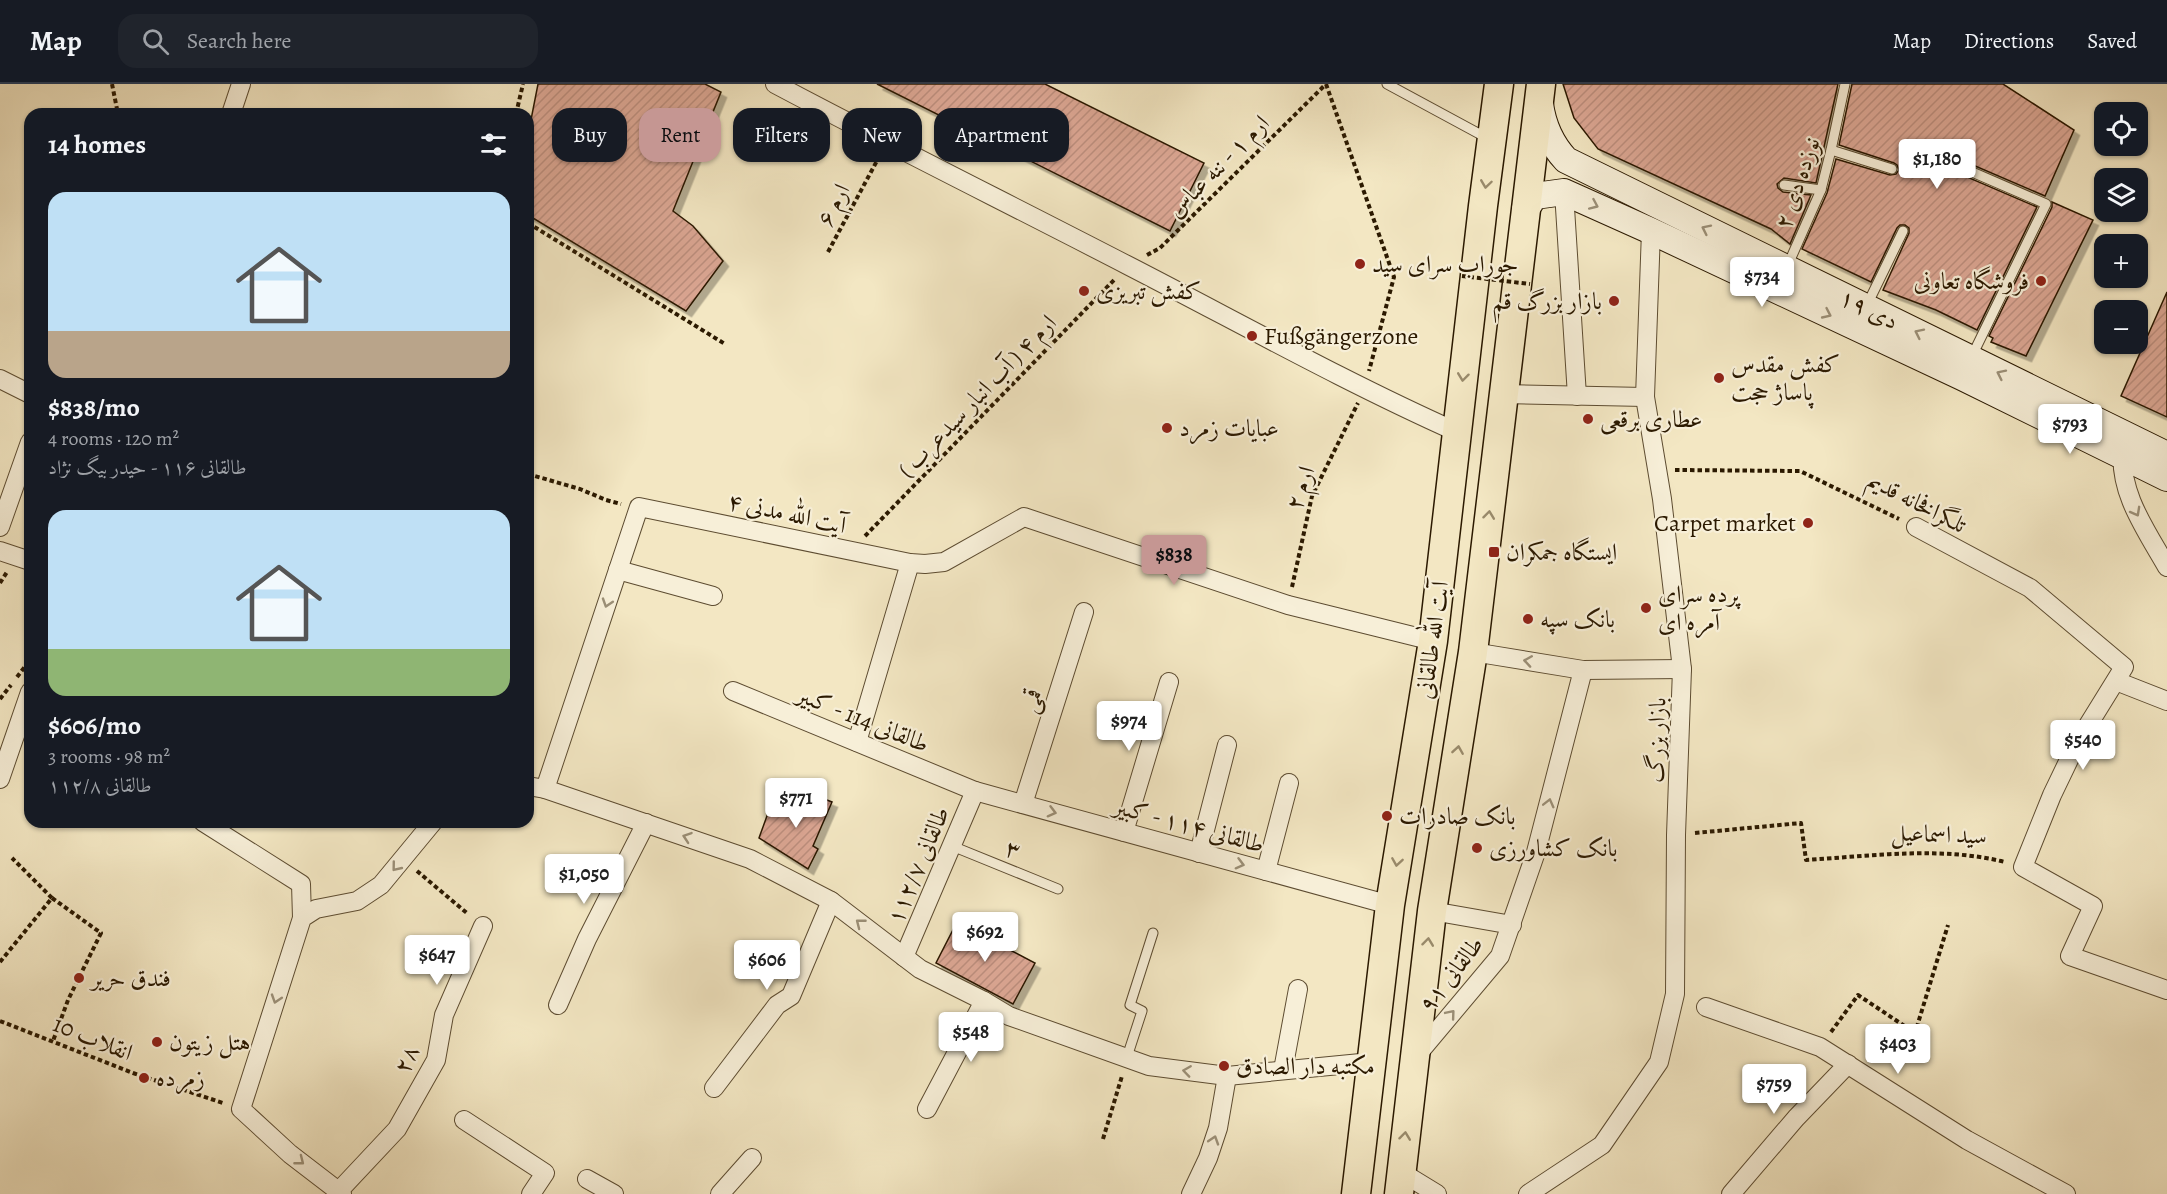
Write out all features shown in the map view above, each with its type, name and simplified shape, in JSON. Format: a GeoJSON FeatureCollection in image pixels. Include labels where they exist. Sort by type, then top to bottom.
{"type":"FeatureCollection","features":[{"type":"Feature","properties":{"kind":"main road","name":"آیت الله طالقانی"},"geometry":{"type":"LineString","coordinates":[[1356,1194],[1390,905],[1433,641],[1499,84]]}},
{"type":"Feature","properties":{"kind":"main road","name":"آیت الله طالقانی"},"geometry":{"type":"LineString","coordinates":[[1400,1183],[1432,911],[1473,652],[1540,92]]}},
{"type":"Feature","properties":{"kind":"main road","name":"۱۹ دی"},"geometry":{"type":"LineString","coordinates":[[1540,92],[1546,132],[1566,160],[1781,279],[2123,445],[2167,478]]}},
{"type":"Feature","properties":{"kind":"main road"},"geometry":{"type":"LineString","coordinates":[[1525,210],[1535,196],[1564,192]]}},
{"type":"Feature","properties":{"kind":"main road","name":"۱۹ دی"},"geometry":{"type":"LineString","coordinates":[[1564,192],[1651,231],[1781,279],[1866,307],[1967,368]]}},
{"type":"Feature","properties":{"kind":"main road","name":"۱۹ دی"},"geometry":{"type":"LineString","coordinates":[[2123,445],[2167,455]]}},
{"type":"Feature","properties":{"kind":"street"},"geometry":{"type":"LineString","coordinates":[[233,108],[241,84]]}},
{"type":"Feature","properties":{"kind":"street"},"geometry":{"type":"LineString","coordinates":[[775,84],[842,119]]}},
{"type":"Feature","properties":{"kind":"street"},"geometry":{"type":"LineString","coordinates":[[922,161],[1129,266],[1364,390],[1457,432]]}},
{"type":"Feature","properties":{"kind":"street"},"geometry":{"type":"LineString","coordinates":[[1564,192],[1577,396]]}},
{"type":"Feature","properties":{"kind":"street","name":"بازار بزرگ"},"geometry":{"type":"LineString","coordinates":[[1528,1194],[1602,1145],[1659,1062],[1675,994],[1676,835],[1682,669],[1657,469],[1645,398],[1651,231]]}},
{"type":"Feature","properties":{"kind":"street"},"geometry":{"type":"LineString","coordinates":[[0,379],[24,391]]}},
{"type":"Feature","properties":{"kind":"street"},"geometry":{"type":"LineString","coordinates":[[1503,394],[1645,398]]}},
{"type":"Feature","properties":{"kind":"street"},"geometry":{"type":"LineString","coordinates":[[2123,445],[2128,498],[2167,567]]}},
{"type":"Feature","properties":{"kind":"street"},"geometry":{"type":"LineString","coordinates":[[0,527],[24,459]]}},
{"type":"Feature","properties":{"kind":"street"},"geometry":{"type":"LineString","coordinates":[[639,507],[618,570],[536,788],[750,859],[831,901],[920,969],[1009,1016],[1149,1066],[1227,1076],[1371,1062]]}},
{"type":"Feature","properties":{"kind":"street","name":"۴ آیت الله مدنی"},"geometry":{"type":"LineString","coordinates":[[639,507],[918,564]]}},
{"type":"Feature","properties":{"kind":"street"},"geometry":{"type":"LineString","coordinates":[[857,742],[918,564],[944,562],[1024,518],[1288,605],[1433,641]]}},
{"type":"Feature","properties":{"kind":"street","name":"تلگرافخانه قدیم"},"geometry":{"type":"LineString","coordinates":[[1916,527],[2030,588],[2120,674]]}},
{"type":"Feature","properties":{"kind":"street"},"geometry":{"type":"LineString","coordinates":[[0,551],[24,559]]}},
{"type":"Feature","properties":{"kind":"street"},"geometry":{"type":"LineString","coordinates":[[618,570],[713,596]]}},
{"type":"Feature","properties":{"kind":"street","name":"قمی"},"geometry":{"type":"LineString","coordinates":[[1023,804],[1084,612]]}},
{"type":"Feature","properties":{"kind":"street"},"geometry":{"type":"LineString","coordinates":[[1473,652],[1583,670],[1682,669]]}},
{"type":"Feature","properties":{"kind":"street","name":"طالقانی ۹۱"},"geometry":{"type":"LineString","coordinates":[[1414,1059],[1500,956],[1536,852],[1583,670]]}},
{"type":"Feature","properties":{"kind":"street"},"geometry":{"type":"LineString","coordinates":[[2167,700],[2120,674],[2077,743],[2052,795],[2023,867],[2093,906],[2070,956],[2167,990]]}},
{"type":"Feature","properties":{"kind":"street"},"geometry":{"type":"LineString","coordinates":[[1125,832],[1169,682]]}},
{"type":"Feature","properties":{"kind":"street","name":"طالقانی 114 - کبیر"},"geometry":{"type":"LineString","coordinates":[[733,691],[975,791]]}},
{"type":"Feature","properties":{"kind":"street"},"geometry":{"type":"LineString","coordinates":[[0,779],[24,709]]}},
{"type":"Feature","properties":{"kind":"street"},"geometry":{"type":"LineString","coordinates":[[1199,853],[1227,745]]}},
{"type":"Feature","properties":{"kind":"street"},"geometry":{"type":"LineString","coordinates":[[1266,871],[1289,783]]}},
{"type":"Feature","properties":{"kind":"street","name":"طالقانی ۱۱۴ - کبیر"},"geometry":{"type":"LineString","coordinates":[[975,791],[1390,905]]}},
{"type":"Feature","properties":{"kind":"street","name":"طالقانی ۱۱۲/۷"},"geometry":{"type":"LineString","coordinates":[[904,957],[975,791]]}},
{"type":"Feature","properties":{"kind":"street"},"geometry":{"type":"LineString","coordinates":[[558,1005],[587,939],[646,823]]}},
{"type":"Feature","properties":{"kind":"street"},"geometry":{"type":"LineString","coordinates":[[212,828],[301,885],[302,918],[241,1109],[290,1154],[339,1193]]}},
{"type":"Feature","properties":{"kind":"street"},"geometry":{"type":"LineString","coordinates":[[302,918],[316,909],[357,901],[381,885],[428,828]]}},
{"type":"Feature","properties":{"kind":"street"},"geometry":{"type":"LineString","coordinates":[[714,1088],[777,1005],[792,996],[831,901]]}},
{"type":"Feature","properties":{"kind":"street"},"geometry":{"type":"LineString","coordinates":[[1432,911],[1512,925]]}},
{"type":"Feature","properties":{"kind":"street","name":"۲۸"},"geometry":{"type":"LineString","coordinates":[[339,1193],[397,1129],[436,1060],[444,1015],[483,926]]}},
{"type":"Feature","properties":{"kind":"street"},"geometry":{"type":"LineString","coordinates":[[1283,1070],[1298,989]]}},
{"type":"Feature","properties":{"kind":"street"},"geometry":{"type":"LineString","coordinates":[[927,1109],[984,1001]]}},
{"type":"Feature","properties":{"kind":"street"},"geometry":{"type":"LineString","coordinates":[[1706,1007],[1820,1047],[1967,1140],[2066,1194]]}},
{"type":"Feature","properties":{"kind":"street"},"geometry":{"type":"LineString","coordinates":[[1731,1194],[1796,1118],[1848,1065]]}},
{"type":"Feature","properties":{"kind":"street"},"geometry":{"type":"LineString","coordinates":[[1191,1194],[1208,1158],[1218,1128],[1227,1076]]}},
{"type":"Feature","properties":{"kind":"street"},"geometry":{"type":"LineString","coordinates":[[464,1120],[545,1173],[531,1194]]}},
{"type":"Feature","properties":{"kind":"street"},"geometry":{"type":"LineString","coordinates":[[720,1194],[752,1158]]}},
{"type":"Feature","properties":{"kind":"street"},"geometry":{"type":"LineString","coordinates":[[587,1179],[614,1194]]}},
{"type":"Feature","properties":{"kind":"street"},"geometry":{"type":"LineString","coordinates":[[1400,1183],[1437,1194]]}},
{"type":"Feature","properties":{"kind":"lane"},"geometry":{"type":"LineString","coordinates":[[1387,84],[1491,140]]}},
{"type":"Feature","properties":{"kind":"lane","name":"نوزده دی ۲"},"geometry":{"type":"LineString","coordinates":[[1781,279],[1821,190],[1832,150],[1845,84]]}},
{"type":"Feature","properties":{"kind":"lane"},"geometry":{"type":"LineString","coordinates":[[1832,150],[1892,169]]}},
{"type":"Feature","properties":{"kind":"lane"},"geometry":{"type":"LineString","coordinates":[[1942,159],[2046,204],[1967,368]]}},
{"type":"Feature","properties":{"kind":"lane"},"geometry":{"type":"LineString","coordinates":[[1784,185],[1821,190]]}},
{"type":"Feature","properties":{"kind":"lane"},"geometry":{"type":"LineString","coordinates":[[1866,307],[1903,231]]}},
{"type":"Feature","properties":{"kind":"lane","name":"۳"},"geometry":{"type":"LineString","coordinates":[[952,846],[1059,889]]}},
{"type":"Feature","properties":{"kind":"lane"},"geometry":{"type":"LineString","coordinates":[[1127,1057],[1142,1011],[1130,1005],[1153,933]]}},
{"type":"Feature","properties":{"kind":"path"},"geometry":{"type":"LineString","coordinates":[[112,84],[117,108]]}},
{"type":"Feature","properties":{"kind":"path"},"geometry":{"type":"LineString","coordinates":[[517,108],[523,84]]}},
{"type":"Feature","properties":{"kind":"path","name":"ارم ۱ - ننه عباس"},"geometry":{"type":"LineString","coordinates":[[1129,266],[1160,248],[1326,84]]}},
{"type":"Feature","properties":{"kind":"path","name":"ارم ۲"},"geometry":{"type":"LineString","coordinates":[[1288,605],[1312,496],[1364,390],[1394,277],[1326,84]]}},
{"type":"Feature","properties":{"kind":"path","name":"ارم ۶"},"geometry":{"type":"LineString","coordinates":[[828,252],[877,162]]}},
{"type":"Feature","properties":{"kind":"path"},"geometry":{"type":"LineString","coordinates":[[534,227],[724,344]]}},
{"type":"Feature","properties":{"kind":"path","name":"ارم ۴ ( آب انبار سیدعرب )"},"geometry":{"type":"LineString","coordinates":[[850,551],[1129,266]]}},
{"type":"Feature","properties":{"kind":"path"},"geometry":{"type":"LineString","coordinates":[[1462,276],[1530,284]]}},
{"type":"Feature","properties":{"kind":"path","name":"تلگرافخانه قدیم"},"geometry":{"type":"LineString","coordinates":[[1657,469],[1800,471],[1916,527]]}},
{"type":"Feature","properties":{"kind":"path"},"geometry":{"type":"LineString","coordinates":[[534,476],[580,489],[606,500],[639,507]]}},
{"type":"Feature","properties":{"kind":"path","name":"سید اسماعیل"},"geometry":{"type":"LineString","coordinates":[[1676,835],[1801,823],[1806,860],[1920,853],[1988,858],[2023,867]]}},
{"type":"Feature","properties":{"kind":"path"},"geometry":{"type":"LineString","coordinates":[[12,858],[52,898],[100,933],[68,1000],[53,1041]]}},
{"type":"Feature","properties":{"kind":"path"},"geometry":{"type":"LineString","coordinates":[[402,859],[483,926]]}},
{"type":"Feature","properties":{"kind":"path"},"geometry":{"type":"LineString","coordinates":[[0,962],[52,898]]}},
{"type":"Feature","properties":{"kind":"path"},"geometry":{"type":"LineString","coordinates":[[1820,1047],[1858,995],[1915,1033],[1948,926]]}},
{"type":"Feature","properties":{"kind":"path","name":"انقلاب 10"},"geometry":{"type":"LineString","coordinates":[[0,1021],[133,1073],[241,1109]]}},
{"type":"Feature","properties":{"kind":"path"},"geometry":{"type":"LineString","coordinates":[[1103,1139],[1127,1057]]}},
{"type":"Feature","properties":{"kind":"building"},"geometry":{"type":"Polygon","coordinates":[[[538,84],[705,84],[721,92],[715,108],[639,108],[639,162],[693,162],[673,211],[693,226],[723,261],[686,311],[534,219],[534,108],[538,84]]]}},
{"type":"Feature","properties":{"kind":"building"},"geometry":{"type":"Polygon","coordinates":[[[877,84],[1045,84],[1204,163],[1170,231],[1032,162],[1069,162],[1069,108],[934,108],[934,113],[877,84]]]}},
{"type":"Feature","properties":{"kind":"building"},"geometry":{"type":"Polygon","coordinates":[[[1563,84],[1838,84],[1816,183],[1784,178],[1777,184],[1783,192],[1811,195],[1790,244],[1771,229],[1598,149],[1574,118],[1563,84]]]}},
{"type":"Feature","properties":{"kind":"building"},"geometry":{"type":"Polygon","coordinates":[[[1852,84],[2003,84],[2074,130],[2045,196],[1945,153],[1941,152],[1936,156],[1935,160],[1939,165],[2037,207],[1977,330],[1936,310],[1883,290],[1909,233],[1909,228],[1905,225],[1897,228],[1871,282],[1802,249],[1827,193],[1836,159],[1890,175],[1896,174],[1899,170],[1894,163],[1839,145],[1852,84]]]}},
{"type":"Feature","properties":{"kind":"building","name":"فروشگاه تعاونی"},"geometry":{"type":"Polygon","coordinates":[[[2052,202],[2093,220],[2026,356],[1991,342],[1993,338],[1989,336],[2052,207],[2052,202]]]}},
{"type":"Feature","properties":{"kind":"building"},"geometry":{"type":"Polygon","coordinates":[[[2167,292],[2167,417],[2121,396],[2140,354],[2148,354],[2148,335],[2167,292]]]}},
{"type":"Feature","properties":{"kind":"building"},"geometry":{"type":"Polygon","coordinates":[[[806,792],[832,802],[813,846],[818,849],[808,869],[759,838],[772,802],[795,816],[806,792]]]}},
{"type":"Feature","properties":{"kind":"building"},"geometry":{"type":"Polygon","coordinates":[[[957,922],[1035,963],[1013,1004],[936,963],[957,922]]]}},
{"type":"Feature","properties":{"kind":"place","name":"جوراب سرای سید"},"geometry":{"type":"Point","coordinates":[1360,264]}},
{"type":"Feature","properties":{"kind":"place","name":"فروشگاه تعاونی"},"geometry":{"type":"Point","coordinates":[2041,281]}},
{"type":"Feature","properties":{"kind":"place","name":"کفش تبریزی"},"geometry":{"type":"Point","coordinates":[1084,291]}},
{"type":"Feature","properties":{"kind":"place","name":"بازار بزرگ قم"},"geometry":{"type":"Point","coordinates":[1614,301]}},
{"type":"Feature","properties":{"kind":"place","name":"Fußgängerzone"},"geometry":{"type":"Point","coordinates":[1252,336]}},
{"type":"Feature","properties":{"kind":"place","name":"کفش مقدس پاساژ حجت"},"geometry":{"type":"Point","coordinates":[1719,378]}},
{"type":"Feature","properties":{"kind":"place","name":"عطاری برقعی"},"geometry":{"type":"Point","coordinates":[1588,419]}},
{"type":"Feature","properties":{"kind":"place","name":"عبایات زمرد"},"geometry":{"type":"Point","coordinates":[1167,428]}},
{"type":"Feature","properties":{"kind":"place","name":"Carpet market"},"geometry":{"type":"Point","coordinates":[1808,523]}},
{"type":"Feature","properties":{"kind":"place","name":"ایستگاه جمکران"},"geometry":{"type":"Point","coordinates":[1494,552]}},
{"type":"Feature","properties":{"kind":"place","name":"پرده سرای آمره ای"},"geometry":{"type":"Point","coordinates":[1646,608]}},
{"type":"Feature","properties":{"kind":"place","name":"بانک سپه"},"geometry":{"type":"Point","coordinates":[1528,619]}},
{"type":"Feature","properties":{"kind":"place","name":"بانک صادرات"},"geometry":{"type":"Point","coordinates":[1387,816]}},
{"type":"Feature","properties":{"kind":"place","name":"بانک کشاورزی"},"geometry":{"type":"Point","coordinates":[1477,848]}},
{"type":"Feature","properties":{"kind":"place","name":"فندق حرير"},"geometry":{"type":"Point","coordinates":[79,978]}},
{"type":"Feature","properties":{"kind":"place","name":"هتل زیتون"},"geometry":{"type":"Point","coordinates":[157,1042]}},
{"type":"Feature","properties":{"kind":"place","name":"مکتبه دار الصادق"},"geometry":{"type":"Point","coordinates":[1224,1066]}},
{"type":"Feature","properties":{"kind":"place","name":"زمرده"},"geometry":{"type":"Point","coordinates":[144,1078]}}]}
